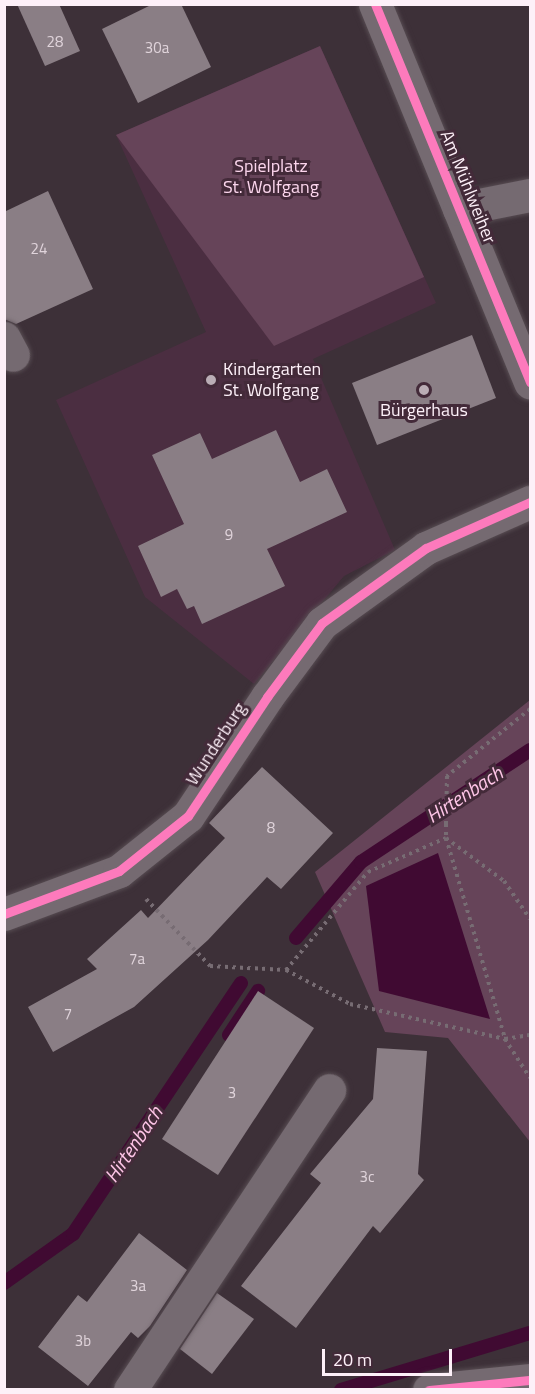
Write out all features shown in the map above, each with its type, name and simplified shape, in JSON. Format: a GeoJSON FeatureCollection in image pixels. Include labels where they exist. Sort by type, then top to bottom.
{"type":"FeatureCollection","features":[{"type":"Feature","properties":{"kind":"street","name":"Am Mühlweiher"},"geometry":{"type":"LineString","coordinates":[[375,4],[531,382]]}},
{"type":"Feature","properties":{"kind":"street","name":"Am Mühlweiher"},"geometry":{"type":"LineString","coordinates":[[459,209],[531,195]]}},
{"type":"Feature","properties":{"kind":"street","name":"Wunderburg"},"geometry":{"type":"LineString","coordinates":[[4,914],[119,871],[188,816],[267,697],[322,623],[426,548],[531,502]]}},
{"type":"Feature","properties":{"kind":"street"},"geometry":{"type":"LineString","coordinates":[[130,1389],[329,1089]]}},
{"type":"Feature","properties":{"kind":"street"},"geometry":{"type":"LineString","coordinates":[[429,1389],[531,1380]]}},
{"type":"Feature","properties":{"kind":"path"},"geometry":{"type":"LineString","coordinates":[[531,709],[447,776],[446,824],[446,838],[505,1039],[531,1078]]}},
{"type":"Feature","properties":{"kind":"path"},"geometry":{"type":"LineString","coordinates":[[286,970],[368,872],[446,838]]}},
{"type":"Feature","properties":{"kind":"path"},"geometry":{"type":"LineString","coordinates":[[446,838],[504,881],[531,919]]}},
{"type":"Feature","properties":{"kind":"path"},"geometry":{"type":"LineString","coordinates":[[119,871],[210,966],[286,970],[350,1004],[505,1039],[531,1035]]}},
{"type":"Feature","properties":{"kind":"shaded area","name":"Kindergarten St. Wolfgang"},"geometry":{"type":"Polygon","coordinates":[[[320,46],[436,303],[313,359],[395,550],[344,576],[254,684],[145,597],[56,400],[206,332],[116,135],[320,46]]]}},
{"type":"Feature","properties":{"kind":"shaded area"},"geometry":{"type":"Polygon","coordinates":[[[438,853],[490,1019],[379,991],[366,886],[438,853]]]}},
{"type":"Feature","properties":{"kind":"green space","name":"Spielplatz St. Wolfgang"},"geometry":{"type":"Polygon","coordinates":[[[320,46],[424,277],[274,346],[116,135],[320,46]]]}},
{"type":"Feature","properties":{"kind":"green space"},"geometry":{"type":"Polygon","coordinates":[[[530,700],[530,1142],[448,1038],[385,1032],[315,872],[530,700]]]}},
{"type":"Feature","properties":{"kind":"building"},"geometry":{"type":"Polygon","coordinates":[[[17,4],[59,4],[80,51],[45,66],[17,4]]]}},
{"type":"Feature","properties":{"kind":"building"},"geometry":{"type":"Polygon","coordinates":[[[153,4],[181,4],[211,67],[138,103],[102,29],[153,4]]]}},
{"type":"Feature","properties":{"kind":"building"},"geometry":{"type":"Polygon","coordinates":[[[48,191],[93,289],[16,324],[4,319],[4,212],[48,191]]]}},
{"type":"Feature","properties":{"kind":"building","name":"Bürgerhaus"},"geometry":{"type":"Polygon","coordinates":[[[472,335],[496,398],[377,445],[352,383],[472,335]]]}},
{"type":"Feature","properties":{"kind":"building","name":"Kindergarten St. Wolfgang"},"geometry":{"type":"Polygon","coordinates":[[[276,430],[300,482],[327,469],[347,512],[267,549],[285,586],[202,624],[194,606],[187,609],[177,589],[161,597],[138,546],[184,524],[152,455],[200,433],[212,459],[276,430]]]}},
{"type":"Feature","properties":{"kind":"building"},"geometry":{"type":"Polygon","coordinates":[[[262,767],[333,833],[281,889],[267,877],[208,940],[134,1007],[53,1052],[28,1007],[97,969],[87,959],[141,910],[148,918],[225,838],[209,823],[262,767]]]}},
{"type":"Feature","properties":{"kind":"building"},"geometry":{"type":"Polygon","coordinates":[[[258,991],[314,1028],[218,1175],[162,1139],[258,991]]]}},
{"type":"Feature","properties":{"kind":"building"},"geometry":{"type":"Polygon","coordinates":[[[377,1048],[427,1051],[418,1174],[424,1180],[380,1233],[373,1226],[296,1328],[241,1286],[321,1183],[310,1174],[373,1099],[377,1048]]]}},
{"type":"Feature","properties":{"kind":"building"},"geometry":{"type":"Polygon","coordinates":[[[139,1233],[187,1270],[150,1326],[138,1338],[131,1332],[88,1386],[38,1347],[78,1295],[87,1302],[139,1233]]]}},
{"type":"Feature","properties":{"kind":"building"},"geometry":{"type":"Polygon","coordinates":[[[217,1293],[254,1319],[212,1374],[180,1349],[217,1293]]]}},
{"type":"Feature","properties":{"kind":"waterway","name":"Hirtenbach"},"geometry":{"type":"LineString","coordinates":[[296,938],[361,862],[530,750]]}},
{"type":"Feature","properties":{"kind":"waterway","name":"Hirtenbach"},"geometry":{"type":"LineString","coordinates":[[4,1283],[73,1234],[241,983]]}},
{"type":"Feature","properties":{"kind":"waterway"},"geometry":{"type":"LineString","coordinates":[[229,1035],[258,991]]}},
{"type":"Feature","properties":{"kind":"waterway"},"geometry":{"type":"LineString","coordinates":[[341,1390],[530,1333]]}},
{"type":"Feature","properties":{"kind":"cycle path"},"geometry":{"type":"LineString","coordinates":[[375,4],[530,382]]}},
{"type":"Feature","properties":{"kind":"cycle path"},"geometry":{"type":"LineString","coordinates":[[4,914],[119,871],[188,816],[267,697],[322,623],[426,548],[530,502]]}},
{"type":"Feature","properties":{"kind":"cycle path"},"geometry":{"type":"LineString","coordinates":[[429,1390],[530,1380]]}},
{"type":"Feature","properties":{"kind":"place","name":"Kindergarten St. Wolfgang"},"geometry":{"type":"Point","coordinates":[211,380]}},
{"type":"Feature","properties":{"kind":"place","name":"Bürgerhaus"},"geometry":{"type":"Point","coordinates":[424,390]}}]}
